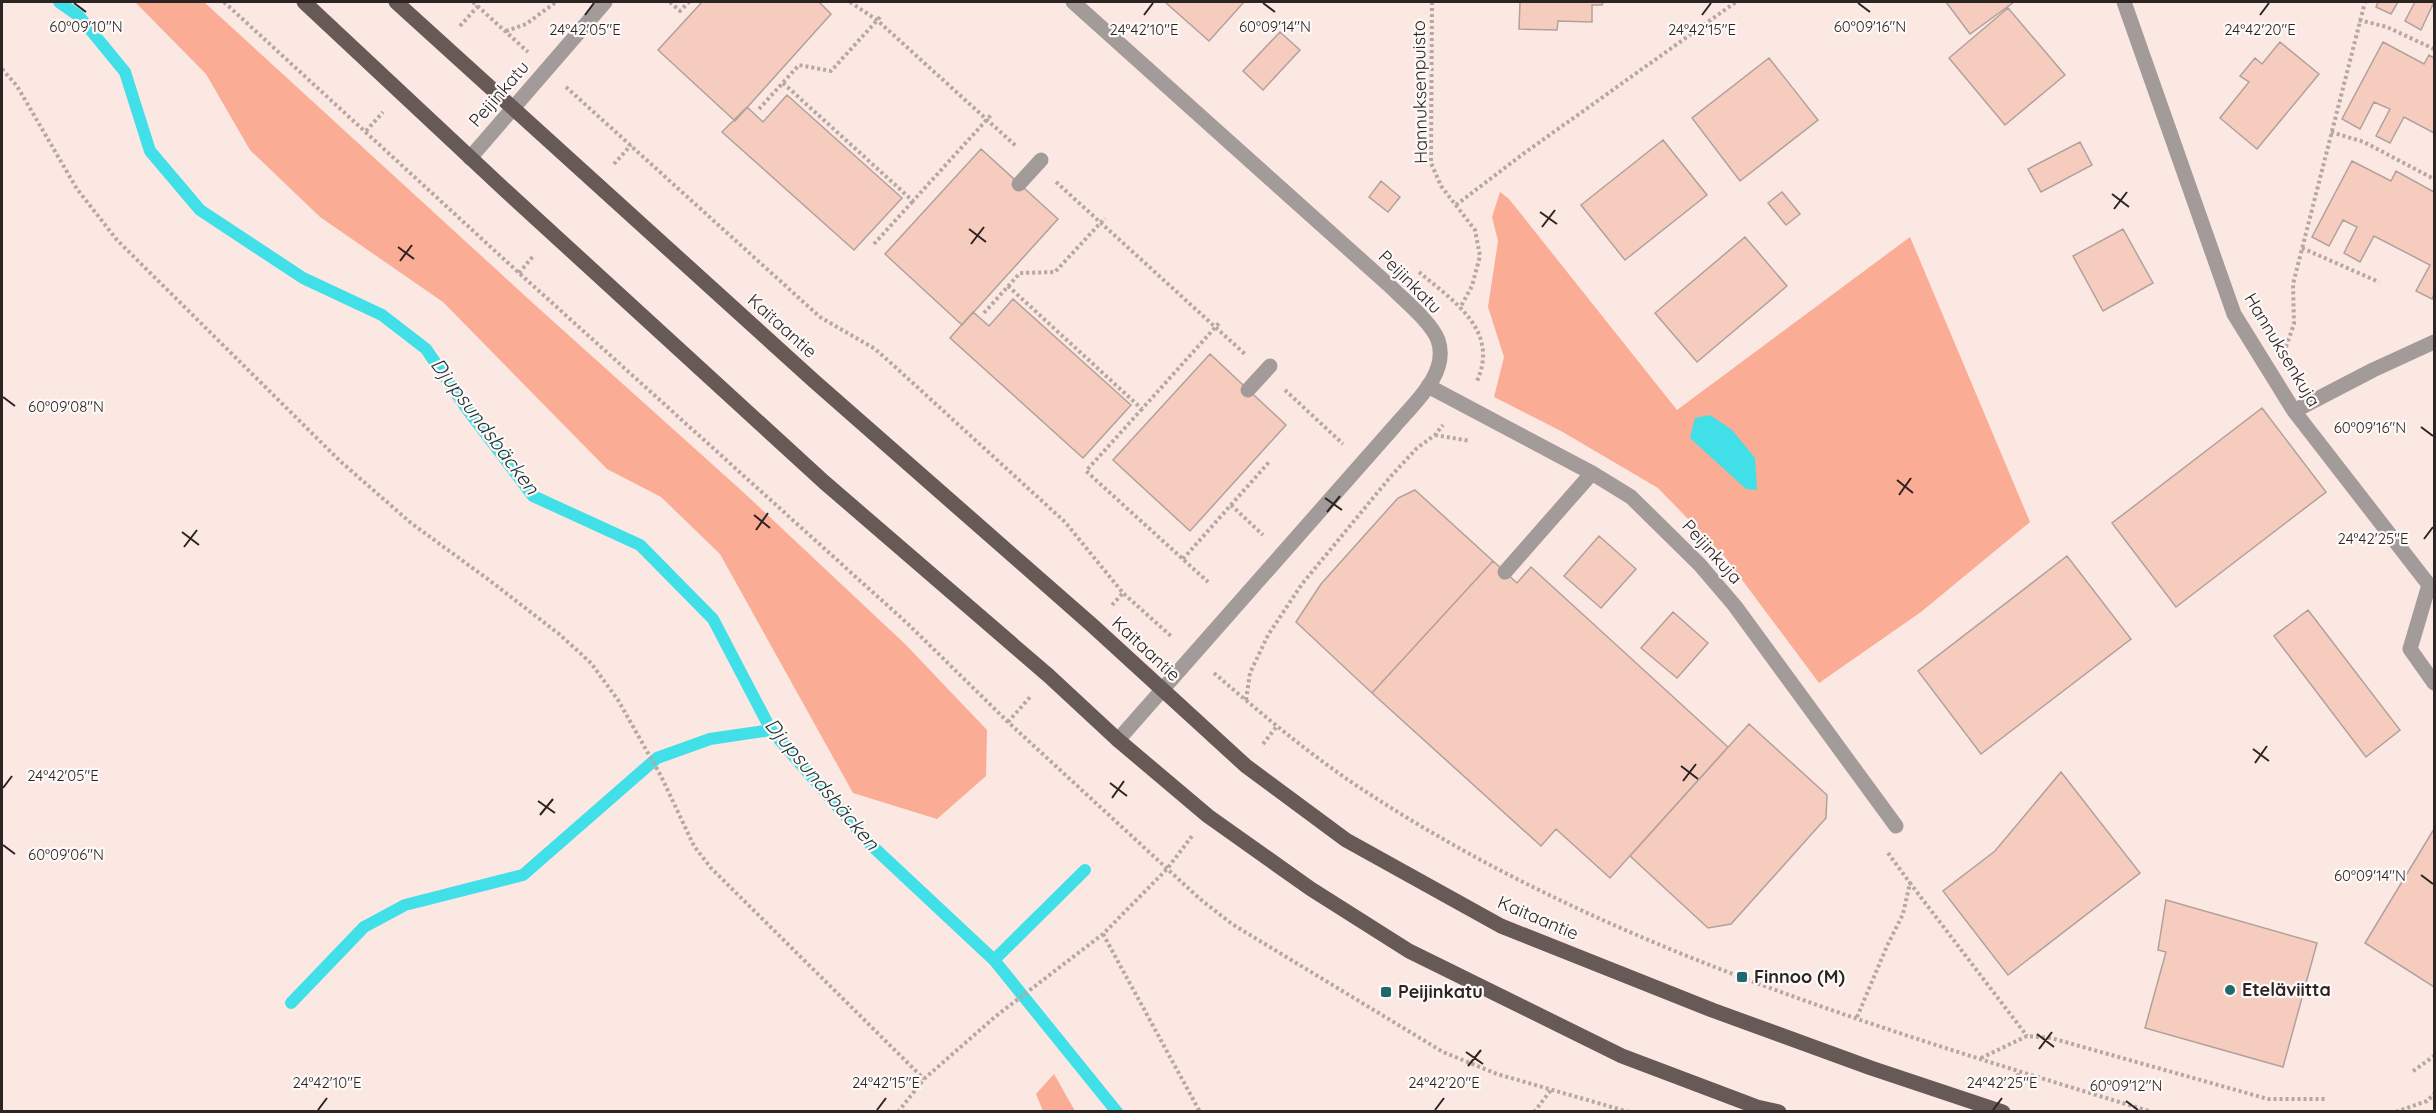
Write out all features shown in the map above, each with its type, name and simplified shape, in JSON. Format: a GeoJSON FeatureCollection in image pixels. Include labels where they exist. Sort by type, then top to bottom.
{"type":"FeatureCollection","features":[{"type":"Feature","properties":{"kind":"main road"},"geometry":{"type":"LineString","coordinates":[[304,2],[470,158],[824,482],[1049,676],[1118,740],[1217,822],[1311,889],[1409,951],[1622,1056],[1757,1107],[1779,1112]]}},
{"type":"Feature","properties":{"kind":"main road","name":"Kaitaantie"},"geometry":{"type":"LineString","coordinates":[[396,2],[814,381],[1093,626],[1246,766],[1346,840],[1501,926],[1712,1010],[1871,1068],[2003,1112]]}},
{"type":"Feature","properties":{"kind":"street","name":"Peijinkatu"},"geometry":{"type":"LineString","coordinates":[[470,158],[605,2]]}},
{"type":"Feature","properties":{"kind":"street","name":"Peijinkatu"},"geometry":{"type":"LineString","coordinates":[[1073,2],[1360,259],[1424,320],[1438,339],[1441,359],[1428,386],[1118,740]]}},
{"type":"Feature","properties":{"kind":"street","name":"Hannuksenkuja"},"geometry":{"type":"LineString","coordinates":[[2124,2],[2234,314],[2294,411],[2429,585],[2410,650],[2434,683]]}},
{"type":"Feature","properties":{"kind":"street"},"geometry":{"type":"LineString","coordinates":[[1019,184],[1039,163]]}},
{"type":"Feature","properties":{"kind":"street"},"geometry":{"type":"LineString","coordinates":[[2294,411],[2373,370],[2434,342]]}},
{"type":"Feature","properties":{"kind":"street"},"geometry":{"type":"LineString","coordinates":[[1248,390],[1267,369]]}},
{"type":"Feature","properties":{"kind":"street","name":"Peijinkuja"},"geometry":{"type":"LineString","coordinates":[[1428,386],[1592,473],[1631,497],[1701,565],[1758,635],[1896,826]]}},
{"type":"Feature","properties":{"kind":"street"},"geometry":{"type":"LineString","coordinates":[[1505,572],[1592,473]]}},
{"type":"Feature","properties":{"kind":"path"},"geometry":{"type":"LineString","coordinates":[[224,2],[519,273],[908,624],[1008,722],[1200,899],[1232,924],[1443,1052],[1497,1074],[1629,1112]]}},
{"type":"Feature","properties":{"kind":"path"},"geometry":{"type":"LineString","coordinates":[[473,2],[820,317],[875,349],[1040,498],[1065,522],[1123,592],[1154,621]]}},
{"type":"Feature","properties":{"kind":"path"},"geometry":{"type":"LineString","coordinates":[[505,32],[526,24],[556,2]]}},
{"type":"Feature","properties":{"kind":"path"},"geometry":{"type":"LineString","coordinates":[[670,2],[680,11],[688,2]]}},
{"type":"Feature","properties":{"kind":"path"},"geometry":{"type":"LineString","coordinates":[[850,2],[877,20],[1039,163],[1215,327],[1267,369],[1346,446]]}},
{"type":"Feature","properties":{"kind":"path","name":"Hannuksenpuisto"},"geometry":{"type":"LineString","coordinates":[[1432,2],[1431,163],[1441,186],[1474,230],[1480,256],[1472,286],[1460,308],[1473,321],[1484,347],[1483,367],[1475,384]]}},
{"type":"Feature","properties":{"kind":"path"},"geometry":{"type":"LineString","coordinates":[[1456,205],[1523,154],[1736,2]]}},
{"type":"Feature","properties":{"kind":"path"},"geometry":{"type":"LineString","coordinates":[[2271,373],[2289,341],[2294,324],[2293,284],[2365,2]]}},
{"type":"Feature","properties":{"kind":"path"},"geometry":{"type":"LineString","coordinates":[[443,45],[478,6]]}},
{"type":"Feature","properties":{"kind":"path"},"geometry":{"type":"LineString","coordinates":[[759,110],[799,65],[831,71],[881,16]]}},
{"type":"Feature","properties":{"kind":"path"},"geometry":{"type":"LineString","coordinates":[[2359,20],[2387,27],[2434,49]]}},
{"type":"Feature","properties":{"kind":"path"},"geometry":{"type":"LineString","coordinates":[[2,69],[16,86],[77,189],[117,240],[340,461],[411,523],[559,634],[591,663],[618,700],[661,776],[694,846],[711,868],[924,1079]]}},
{"type":"Feature","properties":{"kind":"path"},"geometry":{"type":"LineString","coordinates":[[783,83],[913,201]]}},
{"type":"Feature","properties":{"kind":"path"},"geometry":{"type":"LineString","coordinates":[[366,131],[401,92]]}},
{"type":"Feature","properties":{"kind":"path"},"geometry":{"type":"LineString","coordinates":[[874,244],[991,115]]}},
{"type":"Feature","properties":{"kind":"path"},"geometry":{"type":"LineString","coordinates":[[2331,132],[2364,142],[2434,179]]}},
{"type":"Feature","properties":{"kind":"path"},"geometry":{"type":"LineString","coordinates":[[597,183],[631,145]]}},
{"type":"Feature","properties":{"kind":"path"},"geometry":{"type":"LineString","coordinates":[[984,313],[1020,273],[1055,273],[1105,218]]}},
{"type":"Feature","properties":{"kind":"path"},"geometry":{"type":"LineString","coordinates":[[519,273],[553,234]]}},
{"type":"Feature","properties":{"kind":"path"},"geometry":{"type":"LineString","coordinates":[[2302,248],[2379,282]]}},
{"type":"Feature","properties":{"kind":"path"},"geometry":{"type":"LineString","coordinates":[[1008,286],[1143,409]]}},
{"type":"Feature","properties":{"kind":"path"},"geometry":{"type":"LineString","coordinates":[[1208,582],[1086,471],[1220,322]]}},
{"type":"Feature","properties":{"kind":"path"},"geometry":{"type":"LineString","coordinates":[[1476,442],[1435,435],[1417,448],[1392,475],[1302,584],[1268,635],[1250,674],[1246,700],[1277,726],[1371,795],[1473,855],[1592,915],[1779,992],[2152,1112]]}},
{"type":"Feature","properties":{"kind":"path"},"geometry":{"type":"LineString","coordinates":[[1183,560],[1270,461]]}},
{"type":"Feature","properties":{"kind":"path"},"geometry":{"type":"LineString","coordinates":[[1231,505],[1263,535]]}},
{"type":"Feature","properties":{"kind":"path"},"geometry":{"type":"LineString","coordinates":[[1884,848],[2027,1036]]}},
{"type":"Feature","properties":{"kind":"path"},"geometry":{"type":"LineString","coordinates":[[898,1112],[924,1079],[996,1016],[1103,934],[1167,869]]}},
{"type":"Feature","properties":{"kind":"path"},"geometry":{"type":"LineString","coordinates":[[1857,1017],[1887,946],[1904,914],[1910,883]]}},
{"type":"Feature","properties":{"kind":"path"},"geometry":{"type":"LineString","coordinates":[[1103,934],[1200,1112]]}},
{"type":"Feature","properties":{"kind":"path"},"geometry":{"type":"LineString","coordinates":[[1980,1058],[2027,1036],[2051,1038],[2268,1099],[2327,1099]]}},
{"type":"Feature","properties":{"kind":"path"},"geometry":{"type":"LineString","coordinates":[[2413,1071],[2434,1056]]}},
{"type":"Feature","properties":{"kind":"path"},"geometry":{"type":"LineString","coordinates":[[1534,1112],[1551,1090]]}},
{"type":"Feature","properties":{"kind":"path"},"geometry":{"type":"LineString","coordinates":[[2396,1112],[2427,1101],[2434,1094]]}},
{"type":"Feature","properties":{"kind":"shaded area"},"geometry":{"type":"Polygon","coordinates":[[[135,2],[204,2],[742,491],[905,644],[987,730],[986,776],[937,819],[853,793],[720,554],[661,497],[607,469],[443,302],[320,217],[250,150],[206,74],[135,2]]]}},
{"type":"Feature","properties":{"kind":"shaded area"},"geometry":{"type":"Polygon","coordinates":[[[1500,192],[1509,199],[1677,410],[1910,237],[2030,522],[1921,612],[1819,683],[1725,557],[1658,488],[1561,431],[1494,397],[1504,357],[1488,307],[1498,241],[1492,217],[1500,192]]]}},
{"type":"Feature","properties":{"kind":"shaded area"},"geometry":{"type":"Polygon","coordinates":[[[1054,1074],[1075,1111],[1043,1111],[1036,1094],[1054,1074]]]}},
{"type":"Feature","properties":{"kind":"water"},"geometry":{"type":"Polygon","coordinates":[[[1710,415],[1732,430],[1755,458],[1757,490],[1746,489],[1690,438],[1695,418],[1710,415]]]}},
{"type":"Feature","properties":{"kind":"building"},"geometry":{"type":"Polygon","coordinates":[[[702,2],[819,2],[831,14],[735,121],[658,50],[702,2]]]}},
{"type":"Feature","properties":{"kind":"building"},"geometry":{"type":"Polygon","coordinates":[[[1165,2],[1244,2],[1209,41],[1165,2]]]}},
{"type":"Feature","properties":{"kind":"building"},"geometry":{"type":"Polygon","coordinates":[[[1520,2],[1603,2],[1602,5],[1592,5],[1592,22],[1558,21],[1557,30],[1519,29],[1520,2]]]}},
{"type":"Feature","properties":{"kind":"building"},"geometry":{"type":"Polygon","coordinates":[[[1946,2],[2014,2],[1970,34],[1946,2]]]}},
{"type":"Feature","properties":{"kind":"building"},"geometry":{"type":"Polygon","coordinates":[[[2378,2],[2398,2],[2391,14],[2376,7],[2378,2]]]}},
{"type":"Feature","properties":{"kind":"building"},"geometry":{"type":"Polygon","coordinates":[[[2415,2],[2434,2],[2421,30],[2405,21],[2415,2]]]}},
{"type":"Feature","properties":{"kind":"building"},"geometry":{"type":"Polygon","coordinates":[[[2008,8],[2065,75],[2005,125],[1949,58],[2008,8]]]}},
{"type":"Feature","properties":{"kind":"building"},"geometry":{"type":"Polygon","coordinates":[[[1280,32],[1300,50],[1263,90],[1243,71],[1280,32]]]}},
{"type":"Feature","properties":{"kind":"building"},"geometry":{"type":"Polygon","coordinates":[[[2280,42],[2319,74],[2257,149],[2220,118],[2249,82],[2240,76],[2255,58],[2262,64],[2280,42]]]}},
{"type":"Feature","properties":{"kind":"building"},"geometry":{"type":"Polygon","coordinates":[[[2383,42],[2424,64],[2429,55],[2434,58],[2434,133],[2404,117],[2390,143],[2376,136],[2390,109],[2374,102],[2360,129],[2342,119],[2383,42]]]}},
{"type":"Feature","properties":{"kind":"building"},"geometry":{"type":"Polygon","coordinates":[[[1769,58],[1818,120],[1740,181],[1692,118],[1769,58]]]}},
{"type":"Feature","properties":{"kind":"building"},"geometry":{"type":"Polygon","coordinates":[[[787,95],[902,198],[854,250],[722,132],[747,107],[763,122],[787,95]]]}},
{"type":"Feature","properties":{"kind":"building"},"geometry":{"type":"Polygon","coordinates":[[[1663,140],[1707,195],[1625,260],[1581,205],[1663,140]]]}},
{"type":"Feature","properties":{"kind":"building"},"geometry":{"type":"Polygon","coordinates":[[[2080,142],[2092,165],[2041,192],[2028,169],[2080,142]]]}},
{"type":"Feature","properties":{"kind":"building"},"geometry":{"type":"Polygon","coordinates":[[[981,149],[1058,219],[962,325],[885,254],[981,149]]]}},
{"type":"Feature","properties":{"kind":"building"},"geometry":{"type":"Polygon","coordinates":[[[2352,161],[2391,181],[2396,171],[2434,192],[2434,294],[2432,299],[2416,291],[2430,265],[2374,236],[2360,262],[2344,253],[2357,227],[2343,220],[2329,246],[2312,237],[2352,161]]]}},
{"type":"Feature","properties":{"kind":"building"},"geometry":{"type":"Polygon","coordinates":[[[1381,181],[1400,197],[1388,212],[1369,197],[1381,181]]]}},
{"type":"Feature","properties":{"kind":"building"},"geometry":{"type":"Polygon","coordinates":[[[1782,192],[1800,214],[1786,225],[1768,203],[1782,192]]]}},
{"type":"Feature","properties":{"kind":"building"},"geometry":{"type":"Polygon","coordinates":[[[2123,229],[2153,283],[2103,311],[2073,256],[2123,229]]]}},
{"type":"Feature","properties":{"kind":"building"},"geometry":{"type":"Polygon","coordinates":[[[1745,237],[1787,286],[1697,362],[1655,313],[1745,237]]]}},
{"type":"Feature","properties":{"kind":"building"},"geometry":{"type":"Polygon","coordinates":[[[1013,299],[1131,405],[1083,458],[950,338],[973,312],[989,326],[1013,299]]]}},
{"type":"Feature","properties":{"kind":"building"},"geometry":{"type":"Polygon","coordinates":[[[1210,354],[1286,425],[1190,531],[1113,460],[1210,354]]]}},
{"type":"Feature","properties":{"kind":"building"},"geometry":{"type":"Polygon","coordinates":[[[2262,408],[2326,492],[2176,607],[2112,523],[2262,408]]]}},
{"type":"Feature","properties":{"kind":"building"},"geometry":{"type":"Polygon","coordinates":[[[1415,490],[1493,561],[1372,693],[1296,622],[1321,584],[1398,498],[1415,490]]]}},
{"type":"Feature","properties":{"kind":"building"},"geometry":{"type":"Polygon","coordinates":[[[1599,536],[1636,569],[1601,608],[1564,576],[1599,536]]]}},
{"type":"Feature","properties":{"kind":"building"},"geometry":{"type":"Polygon","coordinates":[[[2067,556],[2131,639],[1981,754],[1918,671],[2067,556]]]}},
{"type":"Feature","properties":{"kind":"building"},"geometry":{"type":"Polygon","coordinates":[[[1493,561],[1517,583],[1531,567],[1728,747],[1610,878],[1556,829],[1541,846],[1372,693],[1493,561]]]}},
{"type":"Feature","properties":{"kind":"building"},"geometry":{"type":"Polygon","coordinates":[[[2308,610],[2400,730],[2366,757],[2274,636],[2308,610]]]}},
{"type":"Feature","properties":{"kind":"building"},"geometry":{"type":"Polygon","coordinates":[[[1673,612],[1708,643],[1677,678],[1641,648],[1673,612]]]}},
{"type":"Feature","properties":{"kind":"building"},"geometry":{"type":"Polygon","coordinates":[[[1749,724],[1827,795],[1826,818],[1731,924],[1708,928],[1630,856],[1749,724]]]}},
{"type":"Feature","properties":{"kind":"building"},"geometry":{"type":"Polygon","coordinates":[[[2061,772],[2140,873],[2008,975],[1943,891],[1995,851],[2061,772]]]}},
{"type":"Feature","properties":{"kind":"building"},"geometry":{"type":"Polygon","coordinates":[[[2434,829],[2434,987],[2365,943],[2434,829]]]}},
{"type":"Feature","properties":{"kind":"building","name":"Eteläviitta"},"geometry":{"type":"Polygon","coordinates":[[[2166,900],[2317,943],[2283,1067],[2145,1028],[2166,952],[2158,950],[2166,900]]]}},
{"type":"Feature","properties":{"kind":"waterway","name":"Djupsundsbäcken"},"geometry":{"type":"LineString","coordinates":[[59,2],[79,16],[125,72],[150,151],[200,210],[303,278],[382,315],[426,349],[467,409],[533,496],[640,545],[713,619],[771,730],[870,844],[994,960],[1117,1112]]}},
{"type":"Feature","properties":{"kind":"waterway"},"geometry":{"type":"LineString","coordinates":[[291,1003],[364,927],[405,905],[523,875],[657,758],[710,739],[771,730]]}},
{"type":"Feature","properties":{"kind":"waterway"},"geometry":{"type":"LineString","coordinates":[[994,960],[1085,870]]}},
{"type":"Feature","properties":{"kind":"place","name":"Finnoo (M)"},"geometry":{"type":"Point","coordinates":[1742,977]}},
{"type":"Feature","properties":{"kind":"place","name":"Eteläviitta"},"geometry":{"type":"Point","coordinates":[2230,990]}},
{"type":"Feature","properties":{"kind":"place","name":"Peijinkatu"},"geometry":{"type":"Point","coordinates":[1386,992]}}]}
